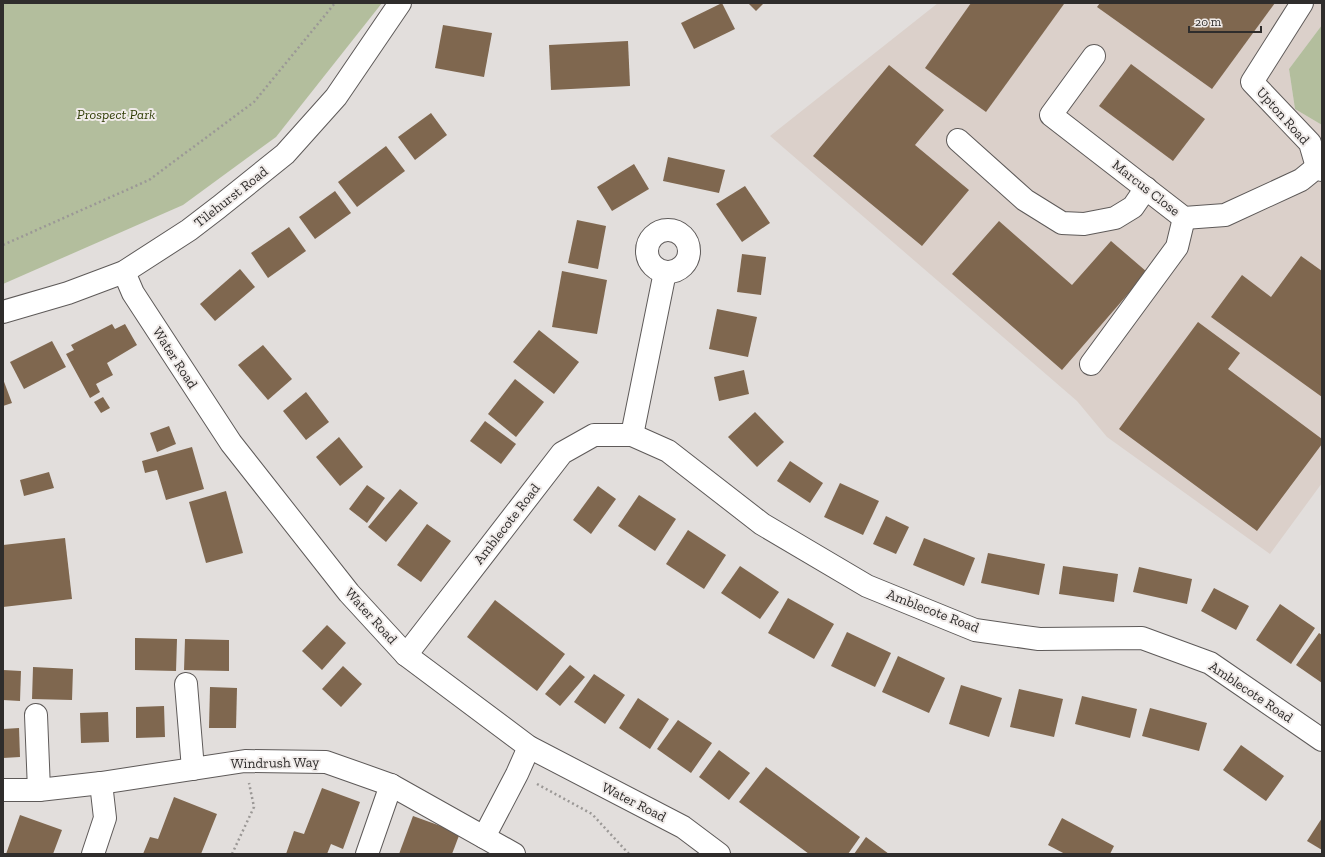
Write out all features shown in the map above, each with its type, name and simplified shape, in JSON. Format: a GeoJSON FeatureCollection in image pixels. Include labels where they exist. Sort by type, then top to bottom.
{"type":"FeatureCollection","features":[{"type":"Feature","properties":{"kind":"street","name":"Tilehurst Road"},"geometry":{"type":"LineString","coordinates":[[3,312],[68,293],[124,272],[189,230],[285,154],[336,97],[400,3]]}},
{"type":"Feature","properties":{"kind":"street","name":"Upton Road"},"geometry":{"type":"LineString","coordinates":[[1302,3],[1252,82],[1310,143],[1319,168]]}},
{"type":"Feature","properties":{"kind":"street","name":"Marcus Close"},"geometry":{"type":"LineString","coordinates":[[1094,56],[1051,115],[1184,218],[1225,215],[1301,180],[1319,168]]}},
{"type":"Feature","properties":{"kind":"street"},"geometry":{"type":"LineString","coordinates":[[958,140],[1025,200],[1062,223],[1084,224],[1115,218],[1133,207],[1146,188]]}},
{"type":"Feature","properties":{"kind":"street"},"geometry":{"type":"LineString","coordinates":[[1091,364],[1177,247],[1184,218]]}},
{"type":"Feature","properties":{"kind":"street","name":"Water Road"},"geometry":{"type":"LineString","coordinates":[[124,272],[133,293],[231,443],[349,593],[406,655],[529,747],[684,828],[719,854]]}},
{"type":"Feature","properties":{"kind":"street"},"geometry":{"type":"LineString","coordinates":[[632,435],[665,272]]}},
{"type":"Feature","properties":{"kind":"street","name":"Amblecote Road"},"geometry":{"type":"LineString","coordinates":[[406,655],[562,453],[594,435],[632,435],[668,451],[762,524],[867,586],[975,630],[1039,639],[1142,638],[1210,663],[1322,740]]}},
{"type":"Feature","properties":{"kind":"street"},"geometry":{"type":"LineString","coordinates":[[186,684],[193,768]]}},
{"type":"Feature","properties":{"kind":"street"},"geometry":{"type":"LineString","coordinates":[[36,715],[39,790]]}},
{"type":"Feature","properties":{"kind":"street"},"geometry":{"type":"LineString","coordinates":[[484,837],[517,774],[529,747]]}},
{"type":"Feature","properties":{"kind":"street","name":"Windrush Way"},"geometry":{"type":"LineString","coordinates":[[3,790],[39,790],[101,783],[245,761],[326,762],[391,785],[514,854]]}},
{"type":"Feature","properties":{"kind":"street"},"geometry":{"type":"LineString","coordinates":[[92,854],[105,818],[101,783]]}},
{"type":"Feature","properties":{"kind":"street"},"geometry":{"type":"LineString","coordinates":[[367,854],[391,785]]}},
{"type":"Feature","properties":{"kind":"path"},"geometry":{"type":"LineString","coordinates":[[3,245],[149,180],[254,102],[335,3]]}},
{"type":"Feature","properties":{"kind":"path"},"geometry":{"type":"LineString","coordinates":[[232,854],[254,807],[245,761]]}},
{"type":"Feature","properties":{"kind":"path"},"geometry":{"type":"LineString","coordinates":[[517,774],[592,814],[629,854]]}},
{"type":"Feature","properties":{"kind":"shaded area"},"geometry":{"type":"Polygon","coordinates":[[[938,3],[1322,3],[1322,25],[1289,69],[1295,109],[1322,125],[1322,483],[1270,554],[1107,437],[1077,401],[770,136],[938,3]]]}},
{"type":"Feature","properties":{"kind":"green space","name":"Prospect Park"},"geometry":{"type":"Polygon","coordinates":[[[3,3],[382,3],[276,137],[183,205],[3,284],[3,3]]]}},
{"type":"Feature","properties":{"kind":"green space"},"geometry":{"type":"Polygon","coordinates":[[[1322,25],[1322,125],[1295,109],[1289,69],[1322,25]]]}},
{"type":"Feature","properties":{"kind":"building"},"geometry":{"type":"Polygon","coordinates":[[[722,3],[735,29],[694,49],[681,23],[722,3]]]}},
{"type":"Feature","properties":{"kind":"building"},"geometry":{"type":"Polygon","coordinates":[[[748,3],[764,3],[756,11],[748,3]]]}},
{"type":"Feature","properties":{"kind":"building"},"geometry":{"type":"Polygon","coordinates":[[[971,3],[1064,4],[986,112],[925,68],[971,3]]]}},
{"type":"Feature","properties":{"kind":"building"},"geometry":{"type":"Polygon","coordinates":[[[1100,3],[1275,3],[1212,89],[1097,7],[1100,3]]]}},
{"type":"Feature","properties":{"kind":"building"},"geometry":{"type":"Polygon","coordinates":[[[443,25],[492,33],[484,77],[435,68],[443,25]]]}},
{"type":"Feature","properties":{"kind":"building"},"geometry":{"type":"Polygon","coordinates":[[[628,41],[630,86],[551,90],[549,45],[628,41]]]}},
{"type":"Feature","properties":{"kind":"building"},"geometry":{"type":"Polygon","coordinates":[[[1131,64],[1205,119],[1173,161],[1099,106],[1131,64]]]}},
{"type":"Feature","properties":{"kind":"building"},"geometry":{"type":"Polygon","coordinates":[[[889,65],[944,110],[915,145],[969,190],[922,246],[813,156],[889,65]]]}},
{"type":"Feature","properties":{"kind":"building"},"geometry":{"type":"Polygon","coordinates":[[[431,113],[447,135],[415,160],[398,137],[431,113]]]}},
{"type":"Feature","properties":{"kind":"building"},"geometry":{"type":"Polygon","coordinates":[[[386,146],[405,171],[357,207],[338,182],[386,146]]]}},
{"type":"Feature","properties":{"kind":"building"},"geometry":{"type":"Polygon","coordinates":[[[668,157],[725,170],[719,193],[663,181],[668,157]]]}},
{"type":"Feature","properties":{"kind":"building"},"geometry":{"type":"Polygon","coordinates":[[[634,164],[649,189],[612,211],[597,187],[634,164]]]}},
{"type":"Feature","properties":{"kind":"building"},"geometry":{"type":"Polygon","coordinates":[[[745,186],[770,223],[742,242],[716,204],[745,186]]]}},
{"type":"Feature","properties":{"kind":"building"},"geometry":{"type":"Polygon","coordinates":[[[335,191],[351,213],[315,239],[299,217],[335,191]]]}},
{"type":"Feature","properties":{"kind":"building"},"geometry":{"type":"Polygon","coordinates":[[[577,220],[606,226],[598,269],[568,263],[577,220]]]}},
{"type":"Feature","properties":{"kind":"building"},"geometry":{"type":"Polygon","coordinates":[[[999,221],[1072,285],[1111,241],[1147,272],[1062,370],[952,274],[999,221]]]}},
{"type":"Feature","properties":{"kind":"building"},"geometry":{"type":"Polygon","coordinates":[[[289,227],[306,251],[268,278],[251,253],[289,227]]]}},
{"type":"Feature","properties":{"kind":"building"},"geometry":{"type":"Polygon","coordinates":[[[742,254],[766,257],[761,295],[737,292],[742,254]]]}},
{"type":"Feature","properties":{"kind":"building"},"geometry":{"type":"Polygon","coordinates":[[[1301,256],[1322,271],[1322,397],[1211,317],[1242,275],[1271,297],[1301,256]]]}},
{"type":"Feature","properties":{"kind":"building"},"geometry":{"type":"Polygon","coordinates":[[[240,269],[255,287],[215,321],[200,304],[240,269]]]}},
{"type":"Feature","properties":{"kind":"building"},"geometry":{"type":"Polygon","coordinates":[[[562,271],[607,280],[597,334],[552,327],[562,271]]]}},
{"type":"Feature","properties":{"kind":"building"},"geometry":{"type":"Polygon","coordinates":[[[717,309],[757,317],[748,357],[709,349],[717,309]]]}},
{"type":"Feature","properties":{"kind":"building"},"geometry":{"type":"Polygon","coordinates":[[[1198,322],[1240,353],[1228,369],[1322,439],[1322,444],[1257,531],[1119,429],[1198,322]]]}},
{"type":"Feature","properties":{"kind":"building"},"geometry":{"type":"Polygon","coordinates":[[[112,324],[115,329],[125,324],[137,345],[107,363],[113,375],[96,384],[100,392],[90,398],[66,354],[74,350],[71,345],[112,324]]]}},
{"type":"Feature","properties":{"kind":"building"},"geometry":{"type":"Polygon","coordinates":[[[539,330],[579,362],[554,394],[513,362],[539,330]]]}},
{"type":"Feature","properties":{"kind":"building"},"geometry":{"type":"Polygon","coordinates":[[[52,341],[66,367],[24,389],[10,362],[52,341]]]}},
{"type":"Feature","properties":{"kind":"building"},"geometry":{"type":"Polygon","coordinates":[[[263,345],[292,379],[268,400],[238,365],[263,345]]]}},
{"type":"Feature","properties":{"kind":"building"},"geometry":{"type":"Polygon","coordinates":[[[744,370],[749,394],[719,401],[714,377],[744,370]]]}},
{"type":"Feature","properties":{"kind":"building"},"geometry":{"type":"Polygon","coordinates":[[[3,379],[12,403],[3,406],[3,379]]]}},
{"type":"Feature","properties":{"kind":"building"},"geometry":{"type":"Polygon","coordinates":[[[515,379],[544,402],[516,437],[488,414],[515,379]]]}},
{"type":"Feature","properties":{"kind":"building"},"geometry":{"type":"Polygon","coordinates":[[[306,392],[329,422],[306,440],[283,411],[306,392]]]}},
{"type":"Feature","properties":{"kind":"building"},"geometry":{"type":"Polygon","coordinates":[[[103,397],[110,408],[101,413],[94,402],[103,397]]]}},
{"type":"Feature","properties":{"kind":"building"},"geometry":{"type":"Polygon","coordinates":[[[755,412],[784,442],[757,467],[728,437],[755,412]]]}},
{"type":"Feature","properties":{"kind":"building"},"geometry":{"type":"Polygon","coordinates":[[[485,421],[516,444],[501,464],[470,441],[485,421]]]}},
{"type":"Feature","properties":{"kind":"building"},"geometry":{"type":"Polygon","coordinates":[[[169,426],[176,444],[157,452],[150,433],[169,426]]]}},
{"type":"Feature","properties":{"kind":"building"},"geometry":{"type":"Polygon","coordinates":[[[339,437],[363,467],[340,486],[316,457],[339,437]]]}},
{"type":"Feature","properties":{"kind":"building"},"geometry":{"type":"Polygon","coordinates":[[[192,447],[204,489],[166,500],[157,470],[145,473],[142,461],[192,447]]]}},
{"type":"Feature","properties":{"kind":"building"},"geometry":{"type":"Polygon","coordinates":[[[790,461],[823,483],[810,503],[777,481],[790,461]]]}},
{"type":"Feature","properties":{"kind":"building"},"geometry":{"type":"Polygon","coordinates":[[[49,472],[54,488],[24,496],[20,480],[49,472]]]}},
{"type":"Feature","properties":{"kind":"building"},"geometry":{"type":"Polygon","coordinates":[[[840,483],[879,501],[863,535],[824,517],[840,483]]]}},
{"type":"Feature","properties":{"kind":"building"},"geometry":{"type":"Polygon","coordinates":[[[367,485],[385,498],[367,523],[349,509],[367,485]]]}},
{"type":"Feature","properties":{"kind":"building"},"geometry":{"type":"Polygon","coordinates":[[[598,486],[616,499],[591,534],[573,520],[598,486]]]}},
{"type":"Feature","properties":{"kind":"building"},"geometry":{"type":"Polygon","coordinates":[[[400,489],[418,503],[386,542],[368,527],[400,489]]]}},
{"type":"Feature","properties":{"kind":"building"},"geometry":{"type":"Polygon","coordinates":[[[226,491],[243,553],[206,563],[189,502],[226,491]]]}},
{"type":"Feature","properties":{"kind":"building"},"geometry":{"type":"Polygon","coordinates":[[[639,495],[676,519],[655,551],[618,526],[639,495]]]}},
{"type":"Feature","properties":{"kind":"building"},"geometry":{"type":"Polygon","coordinates":[[[886,516],[909,527],[896,554],[873,544],[886,516]]]}},
{"type":"Feature","properties":{"kind":"building"},"geometry":{"type":"Polygon","coordinates":[[[427,524],[451,541],[421,582],[397,565],[427,524]]]}},
{"type":"Feature","properties":{"kind":"building"},"geometry":{"type":"Polygon","coordinates":[[[688,530],[726,555],[704,589],[666,564],[688,530]]]}},
{"type":"Feature","properties":{"kind":"building"},"geometry":{"type":"Polygon","coordinates":[[[65,538],[72,599],[3,607],[3,545],[65,538]]]}},
{"type":"Feature","properties":{"kind":"building"},"geometry":{"type":"Polygon","coordinates":[[[924,538],[975,558],[964,586],[913,565],[924,538]]]}},
{"type":"Feature","properties":{"kind":"building"},"geometry":{"type":"Polygon","coordinates":[[[988,553],[1045,564],[1039,595],[981,583],[988,553]]]}},
{"type":"Feature","properties":{"kind":"building"},"geometry":{"type":"Polygon","coordinates":[[[740,566],[779,592],[760,619],[721,593],[740,566]]]}},
{"type":"Feature","properties":{"kind":"building"},"geometry":{"type":"Polygon","coordinates":[[[1063,566],[1118,574],[1114,602],[1059,594],[1063,566]]]}},
{"type":"Feature","properties":{"kind":"building"},"geometry":{"type":"Polygon","coordinates":[[[1139,567],[1192,579],[1187,604],[1133,592],[1139,567]]]}},
{"type":"Feature","properties":{"kind":"building"},"geometry":{"type":"Polygon","coordinates":[[[1214,588],[1249,606],[1236,630],[1201,611],[1214,588]]]}},
{"type":"Feature","properties":{"kind":"building"},"geometry":{"type":"Polygon","coordinates":[[[788,598],[834,624],[814,659],[768,633],[788,598]]]}},
{"type":"Feature","properties":{"kind":"building"},"geometry":{"type":"Polygon","coordinates":[[[495,600],[565,654],[537,691],[467,637],[495,600]]]}},
{"type":"Feature","properties":{"kind":"building"},"geometry":{"type":"Polygon","coordinates":[[[1280,604],[1315,628],[1291,664],[1256,640],[1280,604]]]}},
{"type":"Feature","properties":{"kind":"building"},"geometry":{"type":"Polygon","coordinates":[[[327,625],[346,643],[322,670],[302,651],[327,625]]]}},
{"type":"Feature","properties":{"kind":"building"},"geometry":{"type":"Polygon","coordinates":[[[847,632],[891,653],[875,687],[831,666],[847,632]]]}},
{"type":"Feature","properties":{"kind":"building"},"geometry":{"type":"Polygon","coordinates":[[[1319,633],[1322,635],[1322,683],[1296,665],[1319,633]]]}},
{"type":"Feature","properties":{"kind":"building"},"geometry":{"type":"Polygon","coordinates":[[[135,638],[177,639],[176,671],[135,670],[135,638]]]}},
{"type":"Feature","properties":{"kind":"building"},"geometry":{"type":"Polygon","coordinates":[[[185,639],[229,640],[229,671],[184,670],[185,639]]]}},
{"type":"Feature","properties":{"kind":"building"},"geometry":{"type":"Polygon","coordinates":[[[898,656],[945,678],[929,713],[882,692],[898,656]]]}},
{"type":"Feature","properties":{"kind":"building"},"geometry":{"type":"Polygon","coordinates":[[[570,665],[585,677],[560,706],[545,694],[570,665]]]}},
{"type":"Feature","properties":{"kind":"building"},"geometry":{"type":"Polygon","coordinates":[[[343,666],[362,684],[341,707],[322,689],[343,666]]]}},
{"type":"Feature","properties":{"kind":"building"},"geometry":{"type":"Polygon","coordinates":[[[33,667],[73,669],[72,700],[32,699],[33,667]]]}},
{"type":"Feature","properties":{"kind":"building"},"geometry":{"type":"Polygon","coordinates":[[[3,670],[21,671],[20,701],[3,700],[3,670]]]}},
{"type":"Feature","properties":{"kind":"building"},"geometry":{"type":"Polygon","coordinates":[[[594,674],[625,695],[605,724],[574,702],[594,674]]]}},
{"type":"Feature","properties":{"kind":"building"},"geometry":{"type":"Polygon","coordinates":[[[961,685],[1002,698],[989,737],[949,724],[961,685]]]}},
{"type":"Feature","properties":{"kind":"building"},"geometry":{"type":"Polygon","coordinates":[[[210,687],[237,688],[236,728],[209,728],[210,687]]]}},
{"type":"Feature","properties":{"kind":"building"},"geometry":{"type":"Polygon","coordinates":[[[1019,689],[1063,699],[1054,737],[1010,727],[1019,689]]]}},
{"type":"Feature","properties":{"kind":"building"},"geometry":{"type":"Polygon","coordinates":[[[1082,696],[1137,709],[1130,738],[1075,724],[1082,696]]]}},
{"type":"Feature","properties":{"kind":"building"},"geometry":{"type":"Polygon","coordinates":[[[638,698],[669,719],[650,749],[619,728],[638,698]]]}},
{"type":"Feature","properties":{"kind":"building"},"geometry":{"type":"Polygon","coordinates":[[[164,706],[165,737],[136,738],[136,707],[164,706]]]}},
{"type":"Feature","properties":{"kind":"building"},"geometry":{"type":"Polygon","coordinates":[[[1150,708],[1207,723],[1199,751],[1142,736],[1150,708]]]}},
{"type":"Feature","properties":{"kind":"building"},"geometry":{"type":"Polygon","coordinates":[[[108,712],[109,742],[81,743],[80,713],[108,712]]]}},
{"type":"Feature","properties":{"kind":"building"},"geometry":{"type":"Polygon","coordinates":[[[678,720],[712,743],[691,773],[657,749],[678,720]]]}},
{"type":"Feature","properties":{"kind":"building"},"geometry":{"type":"Polygon","coordinates":[[[19,728],[20,757],[3,758],[3,729],[19,728]]]}},
{"type":"Feature","properties":{"kind":"building"},"geometry":{"type":"Polygon","coordinates":[[[1241,745],[1284,776],[1266,801],[1223,770],[1241,745]]]}},
{"type":"Feature","properties":{"kind":"building"},"geometry":{"type":"Polygon","coordinates":[[[719,750],[750,773],[729,800],[699,777],[719,750]]]}},
{"type":"Feature","properties":{"kind":"building"},"geometry":{"type":"Polygon","coordinates":[[[766,767],[860,837],[848,854],[809,854],[739,802],[766,767]]]}},
{"type":"Feature","properties":{"kind":"building"},"geometry":{"type":"Polygon","coordinates":[[[322,788],[360,802],[343,849],[331,844],[327,854],[286,854],[294,831],[304,834],[322,788]]]}},
{"type":"Feature","properties":{"kind":"building"},"geometry":{"type":"Polygon","coordinates":[[[174,797],[217,814],[201,854],[143,854],[150,837],[158,839],[174,797]]]}},
{"type":"Feature","properties":{"kind":"building"},"geometry":{"type":"Polygon","coordinates":[[[20,815],[62,830],[53,854],[6,854],[20,815]]]}},
{"type":"Feature","properties":{"kind":"building"},"geometry":{"type":"Polygon","coordinates":[[[413,816],[460,833],[452,854],[399,854],[413,816]]]}},
{"type":"Feature","properties":{"kind":"building"},"geometry":{"type":"Polygon","coordinates":[[[1062,818],[1114,846],[1110,854],[1065,854],[1048,845],[1062,818]]]}},
{"type":"Feature","properties":{"kind":"building"},"geometry":{"type":"Polygon","coordinates":[[[1322,818],[1322,850],[1307,841],[1322,818]]]}},
{"type":"Feature","properties":{"kind":"building"},"geometry":{"type":"Polygon","coordinates":[[[866,837],[889,854],[854,854],[866,837]]]}}]}
